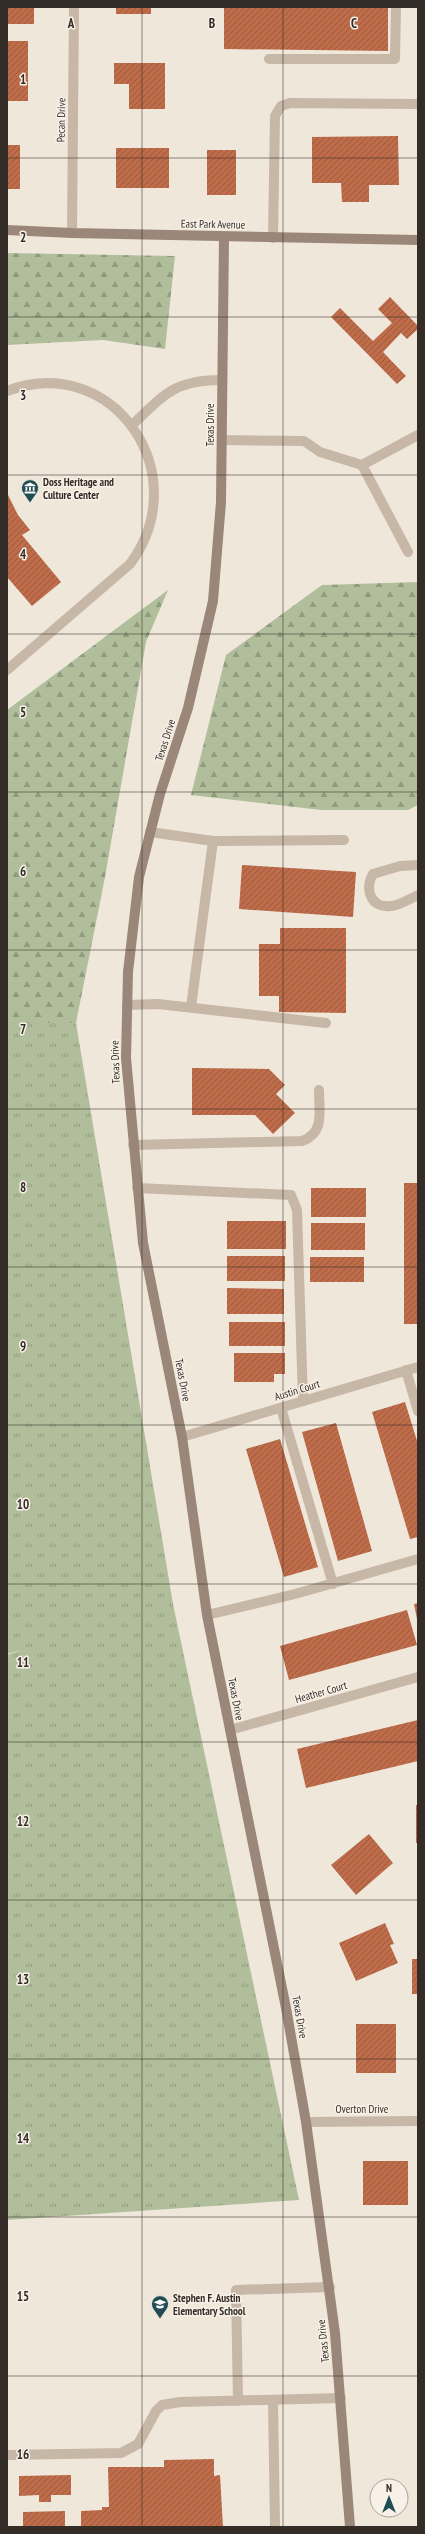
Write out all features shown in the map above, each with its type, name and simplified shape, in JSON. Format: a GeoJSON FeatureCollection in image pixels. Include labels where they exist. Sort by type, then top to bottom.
{"type":"FeatureCollection","features":[{"type":"Feature","properties":{"kind":"street","name":"Pecan Drive"},"geometry":{"type":"LineString","coordinates":[[72,233],[74,7]]}},
{"type":"Feature","properties":{"kind":"street"},"geometry":{"type":"LineString","coordinates":[[270,59],[395,59],[396,7]]}},
{"type":"Feature","properties":{"kind":"street"},"geometry":{"type":"LineString","coordinates":[[273,238],[274,116],[281,106],[290,103],[418,104]]}},
{"type":"Feature","properties":{"kind":"street","name":"East Park Avenue"},"geometry":{"type":"LineString","coordinates":[[7,230],[224,237],[418,240]]}},
{"type":"Feature","properties":{"kind":"street","name":"Texas Drive"},"geometry":{"type":"LineString","coordinates":[[224,237],[222,502],[213,602],[188,708],[160,794],[139,877],[128,972],[126,1058],[137,1188],[144,1243],[182,1437],[207,1615],[286,2008],[306,2122],[330,2287],[341,2398],[350,2527]]}},
{"type":"Feature","properties":{"kind":"street"},"geometry":{"type":"LineString","coordinates":[[131,426],[159,400],[177,386],[189,382],[222,380]]}},
{"type":"Feature","properties":{"kind":"street"},"geometry":{"type":"LineString","coordinates":[[7,391],[25,386],[44,384],[73,387],[108,403],[131,426],[148,456],[155,484],[154,512],[141,549],[123,571],[7,670]]}},
{"type":"Feature","properties":{"kind":"street"},"geometry":{"type":"LineString","coordinates":[[362,465],[418,435]]}},
{"type":"Feature","properties":{"kind":"street"},"geometry":{"type":"LineString","coordinates":[[222,440],[304,441],[320,452],[362,465],[408,552]]}},
{"type":"Feature","properties":{"kind":"street"},"geometry":{"type":"LineString","coordinates":[[150,832],[213,841],[344,840]]}},
{"type":"Feature","properties":{"kind":"street"},"geometry":{"type":"LineString","coordinates":[[191,1007],[213,841]]}},
{"type":"Feature","properties":{"kind":"street"},"geometry":{"type":"LineString","coordinates":[[418,865],[400,866],[373,874],[368,882],[368,892],[375,902],[389,906],[401,904],[418,895]]}},
{"type":"Feature","properties":{"kind":"street"},"geometry":{"type":"LineString","coordinates":[[127,1005],[158,1004],[326,1023]]}},
{"type":"Feature","properties":{"kind":"street"},"geometry":{"type":"LineString","coordinates":[[133,1145],[302,1141],[311,1137],[316,1131],[319,1090]]}},
{"type":"Feature","properties":{"kind":"street"},"geometry":{"type":"LineString","coordinates":[[137,1188],[291,1195],[297,1210],[303,1401]]}},
{"type":"Feature","properties":{"kind":"street","name":"Austin Court"},"geometry":{"type":"LineString","coordinates":[[182,1437],[418,1366]]}},
{"type":"Feature","properties":{"kind":"street"},"geometry":{"type":"LineString","coordinates":[[406,1370],[418,1411]]}},
{"type":"Feature","properties":{"kind":"street"},"geometry":{"type":"LineString","coordinates":[[281,1408],[333,1584]]}},
{"type":"Feature","properties":{"kind":"street"},"geometry":{"type":"LineString","coordinates":[[207,1615],[333,1584],[418,1560]]}},
{"type":"Feature","properties":{"kind":"street","name":"Heather Court"},"geometry":{"type":"LineString","coordinates":[[230,1730],[418,1677]]}},
{"type":"Feature","properties":{"kind":"street","name":"Overton Drive"},"geometry":{"type":"LineString","coordinates":[[306,2122],[418,2121]]}},
{"type":"Feature","properties":{"kind":"street"},"geometry":{"type":"LineString","coordinates":[[238,2402],[236,2290],[330,2287]]}},
{"type":"Feature","properties":{"kind":"street"},"geometry":{"type":"LineString","coordinates":[[7,2455],[121,2453],[138,2444],[156,2411],[162,2405],[180,2402],[273,2402],[341,2398]]}},
{"type":"Feature","properties":{"kind":"street"},"geometry":{"type":"LineString","coordinates":[[273,2402],[276,2527]]}},
{"type":"Feature","properties":{"kind":"green space"},"geometry":{"type":"Polygon","coordinates":[[[7,253],[175,256],[165,349],[103,340],[7,345],[7,253]]]}},
{"type":"Feature","properties":{"kind":"green space"},"geometry":{"type":"Polygon","coordinates":[[[418,582],[418,805],[408,810],[321,810],[191,795],[226,655],[322,585],[418,582]]]}},
{"type":"Feature","properties":{"kind":"green space"},"geometry":{"type":"Polygon","coordinates":[[[168,590],[146,642],[105,877],[76,1023],[7,1023],[7,710],[168,590]]]}},
{"type":"Feature","properties":{"kind":"green space"},"geometry":{"type":"Polygon","coordinates":[[[7,1023],[76,1023],[173,1604],[299,2200],[7,2220],[7,1655],[21,1650],[7,1654],[7,1023]]]}},
{"type":"Feature","properties":{"kind":"building"},"geometry":{"type":"Polygon","coordinates":[[[7,7],[34,7],[34,24],[7,24],[7,7]]]}},
{"type":"Feature","properties":{"kind":"building"},"geometry":{"type":"Polygon","coordinates":[[[116,7],[151,7],[151,14],[116,14],[116,7]]]}},
{"type":"Feature","properties":{"kind":"building"},"geometry":{"type":"Polygon","coordinates":[[[224,7],[388,7],[388,51],[224,49],[224,7]]]}},
{"type":"Feature","properties":{"kind":"building"},"geometry":{"type":"Polygon","coordinates":[[[7,41],[28,41],[28,101],[7,101],[7,41]]]}},
{"type":"Feature","properties":{"kind":"building"},"geometry":{"type":"Polygon","coordinates":[[[114,63],[165,63],[165,109],[129,109],[129,84],[114,84],[114,63]]]}},
{"type":"Feature","properties":{"kind":"building"},"geometry":{"type":"Polygon","coordinates":[[[398,136],[399,185],[369,185],[369,202],[342,202],[341,183],[312,183],[312,137],[398,136]]]}},
{"type":"Feature","properties":{"kind":"building"},"geometry":{"type":"Polygon","coordinates":[[[7,145],[20,145],[20,189],[7,189],[7,145]]]}},
{"type":"Feature","properties":{"kind":"building"},"geometry":{"type":"Polygon","coordinates":[[[116,148],[169,148],[169,188],[116,188],[116,148]]]}},
{"type":"Feature","properties":{"kind":"building"},"geometry":{"type":"Polygon","coordinates":[[[207,150],[236,150],[236,195],[207,195],[207,150]]]}},
{"type":"Feature","properties":{"kind":"building"},"geometry":{"type":"Polygon","coordinates":[[[390,297],[418,326],[418,329],[407,339],[401,333],[383,352],[406,376],[397,384],[331,317],[340,308],[373,341],[392,323],[378,309],[390,297]]]}},
{"type":"Feature","properties":{"kind":"building"},"geometry":{"type":"Polygon","coordinates":[[[7,493],[18,515],[30,530],[22,535],[61,582],[32,606],[7,577],[7,493]]]}},
{"type":"Feature","properties":{"kind":"building"},"geometry":{"type":"Polygon","coordinates":[[[242,865],[356,872],[353,917],[239,909],[242,865]]]}},
{"type":"Feature","properties":{"kind":"building"},"geometry":{"type":"Polygon","coordinates":[[[280,928],[346,928],[346,1013],[279,1012],[279,996],[259,996],[259,944],[280,944],[280,928]]]}},
{"type":"Feature","properties":{"kind":"building"},"geometry":{"type":"Polygon","coordinates":[[[192,1068],[269,1069],[285,1085],[276,1094],[295,1113],[273,1134],[255,1115],[192,1115],[192,1068]]]}},
{"type":"Feature","properties":{"kind":"building"},"geometry":{"type":"Polygon","coordinates":[[[404,1183],[418,1183],[418,1324],[404,1324],[404,1183]]]}},
{"type":"Feature","properties":{"kind":"building"},"geometry":{"type":"Polygon","coordinates":[[[311,1188],[366,1188],[366,1217],[311,1217],[311,1188]]]}},
{"type":"Feature","properties":{"kind":"building"},"geometry":{"type":"Polygon","coordinates":[[[227,1221],[286,1221],[286,1249],[227,1249],[227,1221]]]}},
{"type":"Feature","properties":{"kind":"building"},"geometry":{"type":"Polygon","coordinates":[[[311,1223],[365,1223],[365,1250],[311,1250],[311,1223]]]}},
{"type":"Feature","properties":{"kind":"building"},"geometry":{"type":"Polygon","coordinates":[[[227,1256],[285,1256],[285,1281],[227,1281],[227,1256]]]}},
{"type":"Feature","properties":{"kind":"building"},"geometry":{"type":"Polygon","coordinates":[[[310,1257],[364,1257],[364,1282],[310,1282],[310,1257]]]}},
{"type":"Feature","properties":{"kind":"building"},"geometry":{"type":"Polygon","coordinates":[[[227,1288],[284,1289],[284,1314],[227,1314],[227,1288]]]}},
{"type":"Feature","properties":{"kind":"building"},"geometry":{"type":"Polygon","coordinates":[[[229,1322],[285,1322],[285,1346],[229,1346],[229,1322]]]}},
{"type":"Feature","properties":{"kind":"building"},"geometry":{"type":"Polygon","coordinates":[[[234,1353],[285,1353],[285,1374],[274,1374],[274,1382],[234,1382],[234,1353]]]}},
{"type":"Feature","properties":{"kind":"building"},"geometry":{"type":"Polygon","coordinates":[[[405,1402],[418,1444],[418,1537],[410,1539],[372,1412],[405,1402]]]}},
{"type":"Feature","properties":{"kind":"building"},"geometry":{"type":"Polygon","coordinates":[[[336,1423],[372,1551],[338,1561],[302,1432],[336,1423]]]}},
{"type":"Feature","properties":{"kind":"building"},"geometry":{"type":"Polygon","coordinates":[[[280,1439],[318,1567],[284,1577],[246,1449],[280,1439]]]}},
{"type":"Feature","properties":{"kind":"building"},"geometry":{"type":"Polygon","coordinates":[[[418,1603],[418,1619],[417,1619],[414,1604],[418,1603]]]}},
{"type":"Feature","properties":{"kind":"building"},"geometry":{"type":"Polygon","coordinates":[[[407,1610],[417,1645],[289,1680],[280,1646],[407,1610]]]}},
{"type":"Feature","properties":{"kind":"building"},"geometry":{"type":"Polygon","coordinates":[[[418,1720],[418,1761],[306,1788],[297,1749],[418,1720]]]}},
{"type":"Feature","properties":{"kind":"building"},"geometry":{"type":"Polygon","coordinates":[[[416,1805],[418,1805],[418,1843],[416,1843],[416,1805]]]}},
{"type":"Feature","properties":{"kind":"building"},"geometry":{"type":"Polygon","coordinates":[[[369,1834],[393,1863],[356,1895],[331,1865],[369,1834]]]}},
{"type":"Feature","properties":{"kind":"building"},"geometry":{"type":"Polygon","coordinates":[[[385,1923],[394,1944],[390,1945],[398,1963],[356,1981],[339,1943],[385,1923]]]}},
{"type":"Feature","properties":{"kind":"building"},"geometry":{"type":"Polygon","coordinates":[[[412,1959],[418,1959],[418,1994],[412,1994],[412,1959]]]}},
{"type":"Feature","properties":{"kind":"building"},"geometry":{"type":"Polygon","coordinates":[[[356,2024],[396,2024],[396,2073],[356,2073],[356,2024]]]}},
{"type":"Feature","properties":{"kind":"building"},"geometry":{"type":"Polygon","coordinates":[[[363,2161],[408,2161],[408,2205],[363,2205],[363,2161]]]}},
{"type":"Feature","properties":{"kind":"building"},"geometry":{"type":"Polygon","coordinates":[[[214,2459],[214,2476],[220,2475],[223,2527],[81,2527],[81,2511],[102,2510],[102,2507],[109,2507],[108,2467],[164,2467],[164,2460],[214,2459]]]}},
{"type":"Feature","properties":{"kind":"building"},"geometry":{"type":"Polygon","coordinates":[[[71,2475],[71,2495],[51,2495],[51,2502],[39,2502],[39,2495],[19,2496],[19,2476],[71,2475]]]}},
{"type":"Feature","properties":{"kind":"building"},"geometry":{"type":"Polygon","coordinates":[[[65,2511],[65,2527],[23,2527],[23,2512],[65,2511]]]}},
{"type":"Feature","properties":{"kind":"place","name":"Doss Heritage and Culture Center"},"geometry":{"type":"Point","coordinates":[30,503]}},
{"type":"Feature","properties":{"kind":"place","name":"Stephen F. Austin Elementary School"},"geometry":{"type":"Point","coordinates":[160,2319]}}]}
